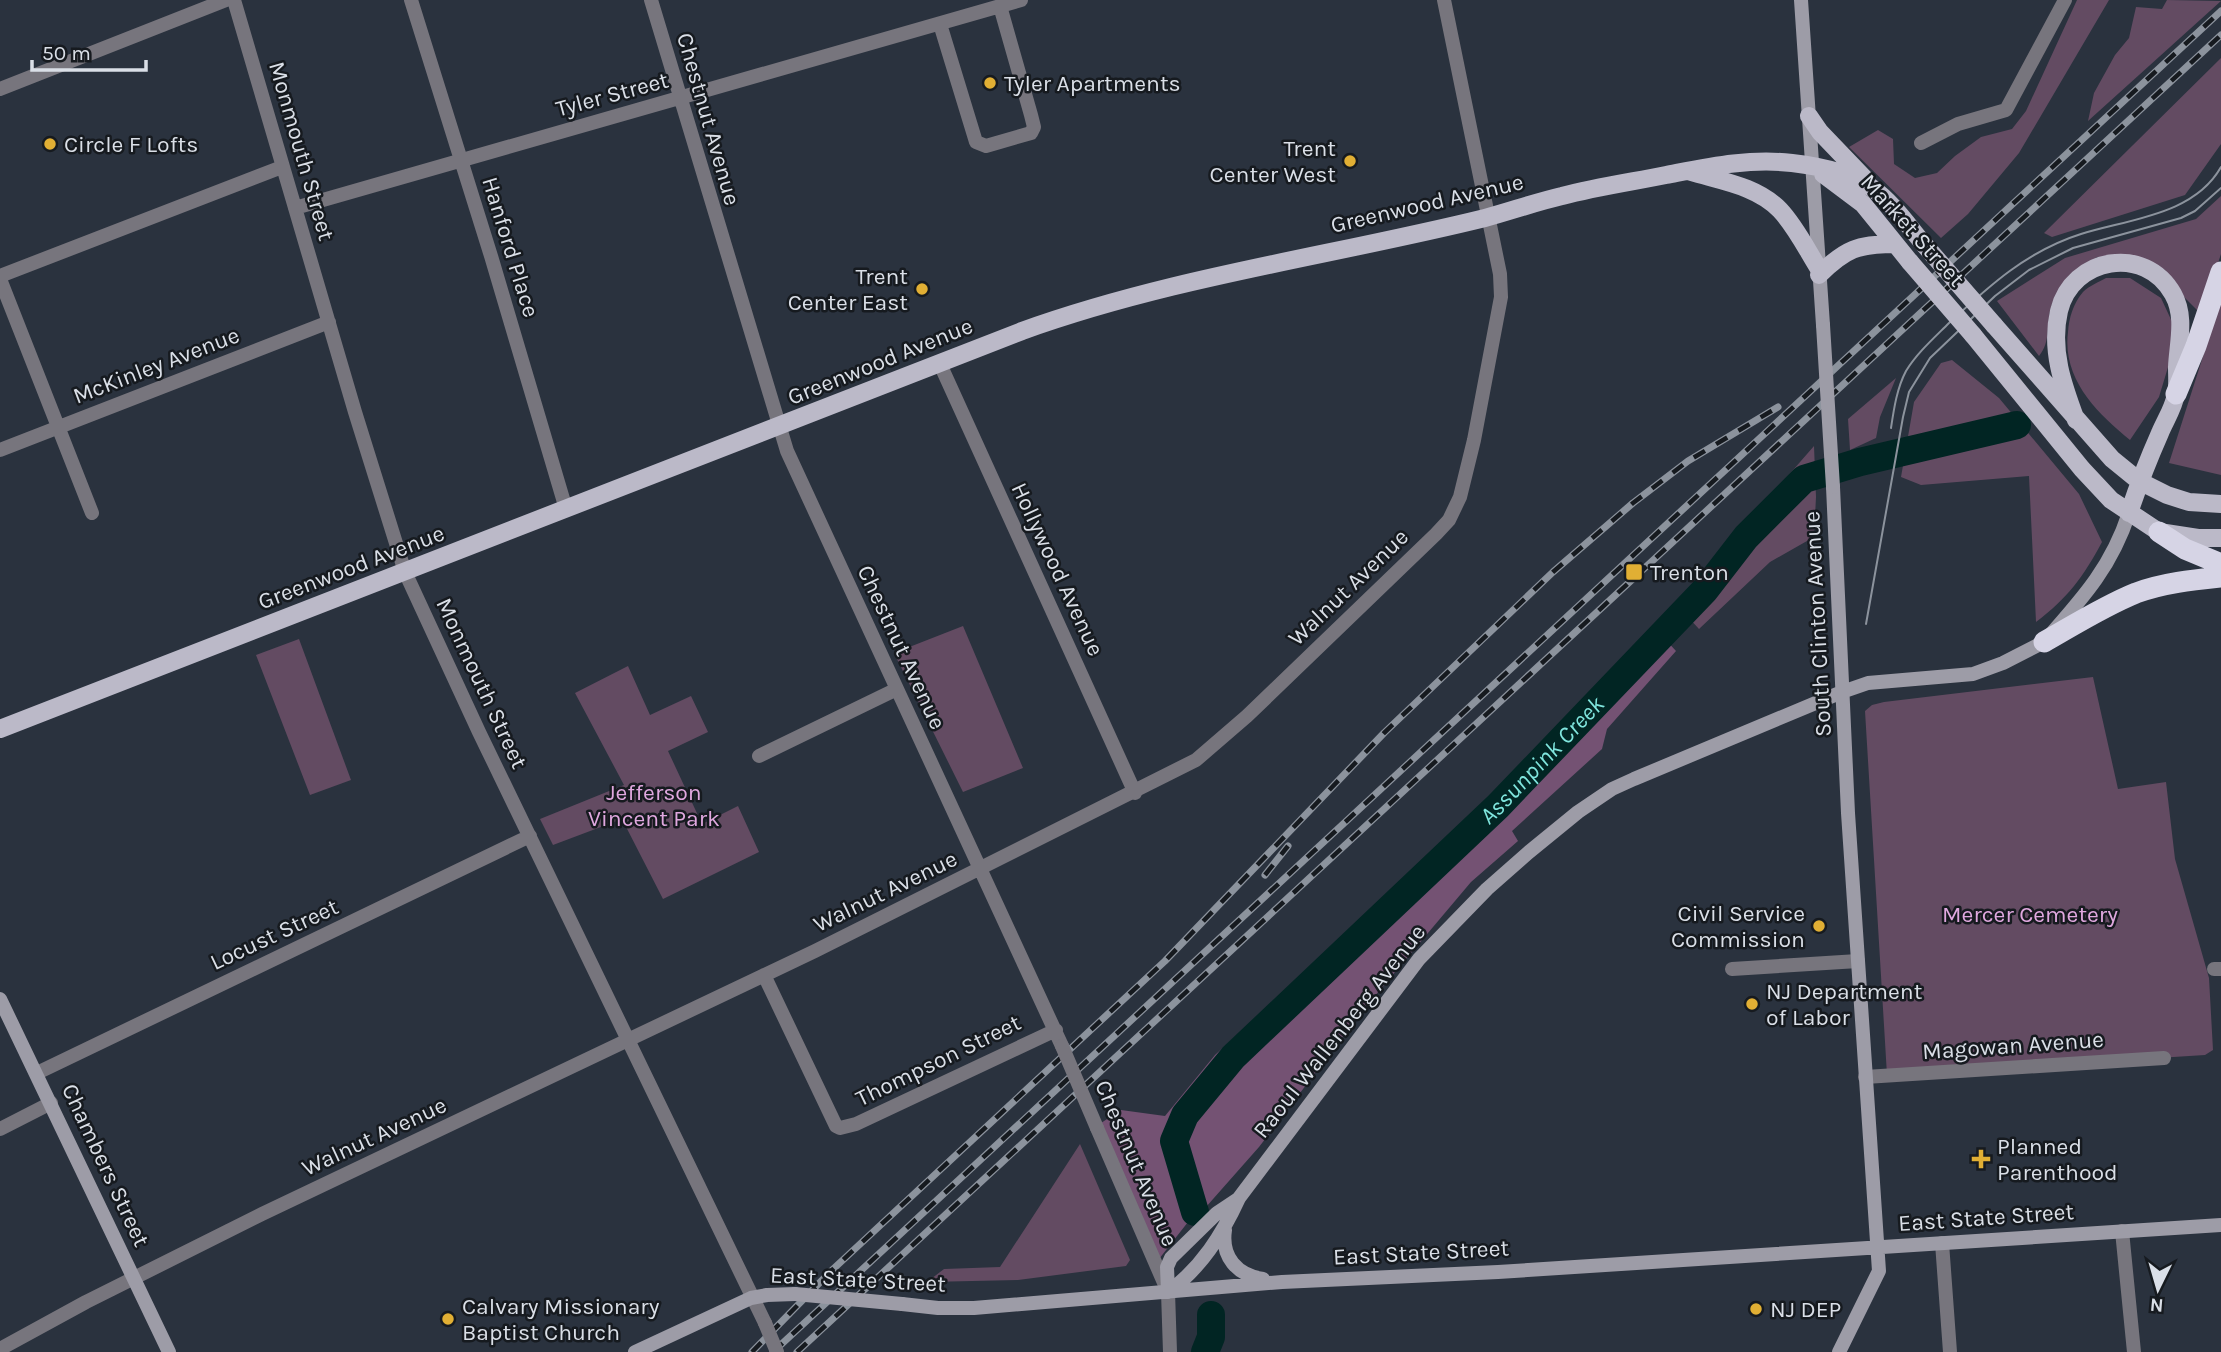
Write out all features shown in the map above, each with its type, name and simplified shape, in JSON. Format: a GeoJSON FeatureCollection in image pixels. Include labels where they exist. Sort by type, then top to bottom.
{"type":"FeatureCollection","features":[{"type":"Feature","properties":{"kind":"highway"},"geometry":{"type":"LineString","coordinates":[[2176,394],[2196,346],[2221,272]]}},
{"type":"Feature","properties":{"kind":"highway"},"geometry":{"type":"LineString","coordinates":[[2159,532],[2185,549],[2221,564]]}},
{"type":"Feature","properties":{"kind":"highway"},"geometry":{"type":"LineString","coordinates":[[2044,642],[2104,608],[2137,593],[2169,584],[2221,577]]}},
{"type":"Feature","properties":{"kind":"main road"},"geometry":{"type":"LineString","coordinates":[[1809,116],[1820,132],[1873,188]]}},
{"type":"Feature","properties":{"kind":"main road","name":"Greenwood Avenue"},"geometry":{"type":"LineString","coordinates":[[0,729],[1064,316],[1263,266],[1486,218],[1562,195],[1714,165],[1749,162],[1794,163],[1811,167]]}},
{"type":"Feature","properties":{"kind":"main road","name":"Market Street"},"geometry":{"type":"LineString","coordinates":[[1811,167],[1838,172],[1873,188],[1895,209],[2112,459],[2139,481],[2167,495],[2189,502],[2221,504]]}},
{"type":"Feature","properties":{"kind":"main road","name":"Market Street"},"geometry":{"type":"LineString","coordinates":[[1811,167],[1841,185],[1863,204],[2082,469],[2111,500],[2159,532],[2198,538],[2221,538]]}},
{"type":"Feature","properties":{"kind":"main road"},"geometry":{"type":"LineString","coordinates":[[1687,171],[1738,185],[1771,202],[1789,222],[1819,272],[1844,252],[1859,246],[1895,244]]}},
{"type":"Feature","properties":{"kind":"main road"},"geometry":{"type":"LineString","coordinates":[[2076,420],[2061,379],[2056,350],[2060,310],[2069,288],[2081,275],[2097,267],[2113,263],[2140,266],[2162,279],[2174,295],[2180,320],[2176,394],[2139,481],[2129,513]]}},
{"type":"Feature","properties":{"kind":"street"},"geometry":{"type":"LineString","coordinates":[[0,89],[226,0]]}},
{"type":"Feature","properties":{"kind":"street","name":"Monmouth Street"},"geometry":{"type":"LineString","coordinates":[[234,0],[405,572],[777,1352]]}},
{"type":"Feature","properties":{"kind":"street","name":"Hanford Place"},"geometry":{"type":"LineString","coordinates":[[411,0],[566,509]]}},
{"type":"Feature","properties":{"kind":"street","name":"Chestnut Avenue"},"geometry":{"type":"LineString","coordinates":[[651,0],[778,428],[813,511],[1056,1030],[1168,1292]]}},
{"type":"Feature","properties":{"kind":"street","name":"Tyler Street"},"geometry":{"type":"LineString","coordinates":[[295,208],[1021,0]]}},
{"type":"Feature","properties":{"kind":"street","name":"Walnut Avenue"},"geometry":{"type":"LineString","coordinates":[[0,1349],[134,1278],[1135,793],[1196,760],[1247,716],[1449,520],[1463,486],[1500,313],[1500,274],[1486,218],[1444,0]]}},
{"type":"Feature","properties":{"kind":"street","name":"South Clinton Avenue"},"geometry":{"type":"LineString","coordinates":[[1801,0],[1833,487],[1842,692],[1865,1077],[1879,1270],[1839,1352]]}},
{"type":"Feature","properties":{"kind":"street"},"geometry":{"type":"LineString","coordinates":[[1921,142],[1958,124],[2007,110],[2065,0]]}},
{"type":"Feature","properties":{"kind":"street"},"geometry":{"type":"LineString","coordinates":[[940,23],[975,142],[986,146],[1031,134],[1034,127],[1000,6]]}},
{"type":"Feature","properties":{"kind":"street"},"geometry":{"type":"LineString","coordinates":[[92,513],[0,277],[282,167]]}},
{"type":"Feature","properties":{"kind":"street","name":"McKinley Avenue"},"geometry":{"type":"LineString","coordinates":[[0,450],[329,322]]}},
{"type":"Feature","properties":{"kind":"street","name":"Hollywood Avenue"},"geometry":{"type":"LineString","coordinates":[[940,364],[1135,793]]}},
{"type":"Feature","properties":{"kind":"street"},"geometry":{"type":"LineString","coordinates":[[2044,642],[2100,576],[2129,513]]}},
{"type":"Feature","properties":{"kind":"street","name":"Raoul Wallenberg Avenue"},"geometry":{"type":"LineString","coordinates":[[1168,1292],[1184,1281],[1197,1267],[1225,1229],[1239,1198],[1419,959],[1487,889],[1578,812],[1612,789],[1842,692],[1868,683],[1973,674],[2003,663],[2044,642]]}},
{"type":"Feature","properties":{"kind":"street"},"geometry":{"type":"LineString","coordinates":[[759,756],[897,689]]}},
{"type":"Feature","properties":{"kind":"street","name":"Locust Street"},"geometry":{"type":"LineString","coordinates":[[37,1073],[530,836]]}},
{"type":"Feature","properties":{"kind":"street"},"geometry":{"type":"LineString","coordinates":[[1732,969],[1858,961]]}},
{"type":"Feature","properties":{"kind":"street","name":"Thompson Street"},"geometry":{"type":"LineString","coordinates":[[764,975],[836,1126],[840,1128],[856,1125],[1056,1030]]}},
{"type":"Feature","properties":{"kind":"street","name":"Chambers Street"},"geometry":{"type":"LineString","coordinates":[[0,999],[169,1352]]}},
{"type":"Feature","properties":{"kind":"street","name":"Magowan Avenue"},"geometry":{"type":"LineString","coordinates":[[1865,1077],[2164,1058]]}},
{"type":"Feature","properties":{"kind":"street"},"geometry":{"type":"LineString","coordinates":[[0,1129],[51,1103]]}},
{"type":"Feature","properties":{"kind":"street","name":"Raoul Wallenberg Avenue"},"geometry":{"type":"LineString","coordinates":[[1168,1292],[1167,1267],[1171,1258],[1217,1213],[1239,1198]]}},
{"type":"Feature","properties":{"kind":"street","name":"East State Street"},"geometry":{"type":"LineString","coordinates":[[635,1352],[751,1298],[767,1295],[795,1294],[938,1308],[974,1308],[1282,1282],[1498,1272],[2221,1225]]}},
{"type":"Feature","properties":{"kind":"street"},"geometry":{"type":"LineString","coordinates":[[1225,1229],[1224,1250],[1236,1266],[1250,1277],[1282,1282]]}},
{"type":"Feature","properties":{"kind":"street"},"geometry":{"type":"LineString","coordinates":[[2122,1231],[2134,1352]]}},
{"type":"Feature","properties":{"kind":"street"},"geometry":{"type":"LineString","coordinates":[[1942,1243],[1951,1352]]}},
{"type":"Feature","properties":{"kind":"street"},"geometry":{"type":"LineString","coordinates":[[1168,1292],[1170,1352]]}},
{"type":"Feature","properties":{"kind":"green space"},"geometry":{"type":"Polygon","coordinates":[[[2077,0],[2109,0],[2019,153],[1968,214],[1941,238],[1849,147],[1878,130],[1893,139],[1894,164],[1915,178],[1937,173],[1981,137],[2012,129],[2026,111],[2077,0]]]}},
{"type":"Feature","properties":{"kind":"green space"},"geometry":{"type":"Polygon","coordinates":[[[2167,0],[2221,1],[2088,121],[2094,93],[2115,55],[2129,38],[2136,7],[2162,9],[2167,0]]]}},
{"type":"Feature","properties":{"kind":"green space"},"geometry":{"type":"Polygon","coordinates":[[[2221,58],[2221,144],[2185,195],[2052,237],[2044,233],[2221,58]]]}},
{"type":"Feature","properties":{"kind":"green space"},"geometry":{"type":"Polygon","coordinates":[[[2221,196],[2221,254],[2201,314],[2185,298],[2165,270],[2130,257],[2097,257],[2064,286],[2051,307],[2047,339],[2039,356],[1997,301],[2065,258],[2196,219],[2221,196]]]}},
{"type":"Feature","properties":{"kind":"green space"},"geometry":{"type":"Polygon","coordinates":[[[2106,278],[2130,278],[2161,298],[2174,326],[2172,354],[2159,397],[2130,440],[2084,394],[2076,380],[2068,349],[2069,322],[2077,301],[2085,290],[2106,278]]]}},
{"type":"Feature","properties":{"kind":"green space"},"geometry":{"type":"Polygon","coordinates":[[[2221,300],[2221,475],[2169,463],[2221,300]]]}},
{"type":"Feature","properties":{"kind":"green space"},"geometry":{"type":"Polygon","coordinates":[[[1952,360],[1999,398],[2079,494],[2102,542],[2074,586],[2057,605],[2036,622],[2029,476],[1921,485],[1901,477],[1914,402],[1941,363],[1952,360]]]}},
{"type":"Feature","properties":{"kind":"green space"},"geometry":{"type":"Polygon","coordinates":[[[1896,378],[1880,417],[1876,438],[1850,450],[1848,419],[1896,378]]]}},
{"type":"Feature","properties":{"kind":"green space"},"geometry":{"type":"Polygon","coordinates":[[[1814,446],[1814,537],[1770,562],[1699,629],[1676,604],[1814,446]]]}},
{"type":"Feature","properties":{"kind":"green space"},"geometry":{"type":"Polygon","coordinates":[[[963,626],[1023,768],[963,792],[894,653],[963,626]]]}},
{"type":"Feature","properties":{"kind":"green space"},"geometry":{"type":"Polygon","coordinates":[[[299,639],[351,780],[310,795],[256,655],[299,639]]]}},
{"type":"Feature","properties":{"kind":"green space","name":"Jefferson Vincent Park"},"geometry":{"type":"Polygon","coordinates":[[[628,666],[650,715],[691,696],[708,732],[668,751],[702,824],[738,806],[759,852],[663,899],[622,819],[553,845],[540,819],[624,785],[575,693],[628,666]]]}},
{"type":"Feature","properties":{"kind":"green space","name":"Mercer Cemetery"},"geometry":{"type":"Polygon","coordinates":[[[2093,677],[2118,789],[2166,782],[2175,859],[2209,978],[2213,1050],[2205,1055],[1887,1075],[1865,711],[1872,705],[1884,702],[2093,677]]]}},
{"type":"Feature","properties":{"kind":"green space"},"geometry":{"type":"Polygon","coordinates":[[[1080,1144],[1130,1260],[1126,1266],[1018,1280],[927,1282],[944,1269],[1000,1267],[1080,1144]]]}},
{"type":"Feature","properties":{"kind":"shaded area"},"geometry":{"type":"Polygon","coordinates":[[[1654,627],[1676,651],[1607,729],[1602,749],[1512,831],[1518,841],[1471,882],[1363,1010],[1259,1147],[1206,1207],[1188,1222],[1159,1259],[1101,1123],[1121,1110],[1165,1116],[1215,1055],[1514,780],[1654,627]]]}},
{"type":"Feature","properties":{"kind":"waterway","name":"Assunpink Creek"},"geometry":{"type":"LineString","coordinates":[[1195,1212],[1174,1141],[1185,1115],[1233,1057],[1498,806],[1705,590],[1746,537],[1804,479],[1860,462],[2017,425]]}},
{"type":"Feature","properties":{"kind":"waterway","name":"Assunpink Creek"},"geometry":{"type":"LineString","coordinates":[[1205,1352],[1211,1337],[1211,1315]]}},
{"type":"Feature","properties":{"kind":"tram line"},"geometry":{"type":"LineString","coordinates":[[1891,428],[1898,391],[1910,364],[1949,323],[1994,283],[2026,260],[2061,241],[2159,213],[2177,205],[2194,196],[2209,183],[2221,167]]}},
{"type":"Feature","properties":{"kind":"tram line"},"geometry":{"type":"LineString","coordinates":[[1866,624],[1909,392],[1930,358],[1995,296],[2029,270],[2073,248],[2181,218],[2195,211],[2221,188]]}},
{"type":"Feature","properties":{"kind":"railway"},"geometry":{"type":"LineString","coordinates":[[773,1352],[2221,11]]}},
{"type":"Feature","properties":{"kind":"railway"},"geometry":{"type":"LineString","coordinates":[[797,1352],[2221,35]]}},
{"type":"Feature","properties":{"kind":"railway"},"geometry":{"type":"LineString","coordinates":[[752,1352],[831,1271],[1165,961],[1384,733],[1553,572],[1633,503],[1688,461],[1778,407]]}},
{"type":"Feature","properties":{"kind":"railway"},"geometry":{"type":"LineString","coordinates":[[1265,875],[1288,846]]}},
{"type":"Feature","properties":{"kind":"place","name":"Tyler Apartments"},"geometry":{"type":"Point","coordinates":[990,83]}},
{"type":"Feature","properties":{"kind":"place","name":"Circle F Lofts"},"geometry":{"type":"Point","coordinates":[50,144]}},
{"type":"Feature","properties":{"kind":"place","name":"Trent Center West"},"geometry":{"type":"Point","coordinates":[1350,161]}},
{"type":"Feature","properties":{"kind":"place","name":"Trent Center East"},"geometry":{"type":"Point","coordinates":[922,289]}},
{"type":"Feature","properties":{"kind":"place","name":"Trenton"},"geometry":{"type":"Point","coordinates":[1634,572]}},
{"type":"Feature","properties":{"kind":"place","name":"Civil Service Commission"},"geometry":{"type":"Point","coordinates":[1819,926]}},
{"type":"Feature","properties":{"kind":"place","name":"NJ Department of Labor"},"geometry":{"type":"Point","coordinates":[1752,1004]}},
{"type":"Feature","properties":{"kind":"place","name":"Planned Parenthood"},"geometry":{"type":"Point","coordinates":[1981,1159]}},
{"type":"Feature","properties":{"kind":"place","name":"NJ DEP"},"geometry":{"type":"Point","coordinates":[1756,1309]}},
{"type":"Feature","properties":{"kind":"place","name":"Calvary Missionary Baptist Church"},"geometry":{"type":"Point","coordinates":[448,1319]}}]}
